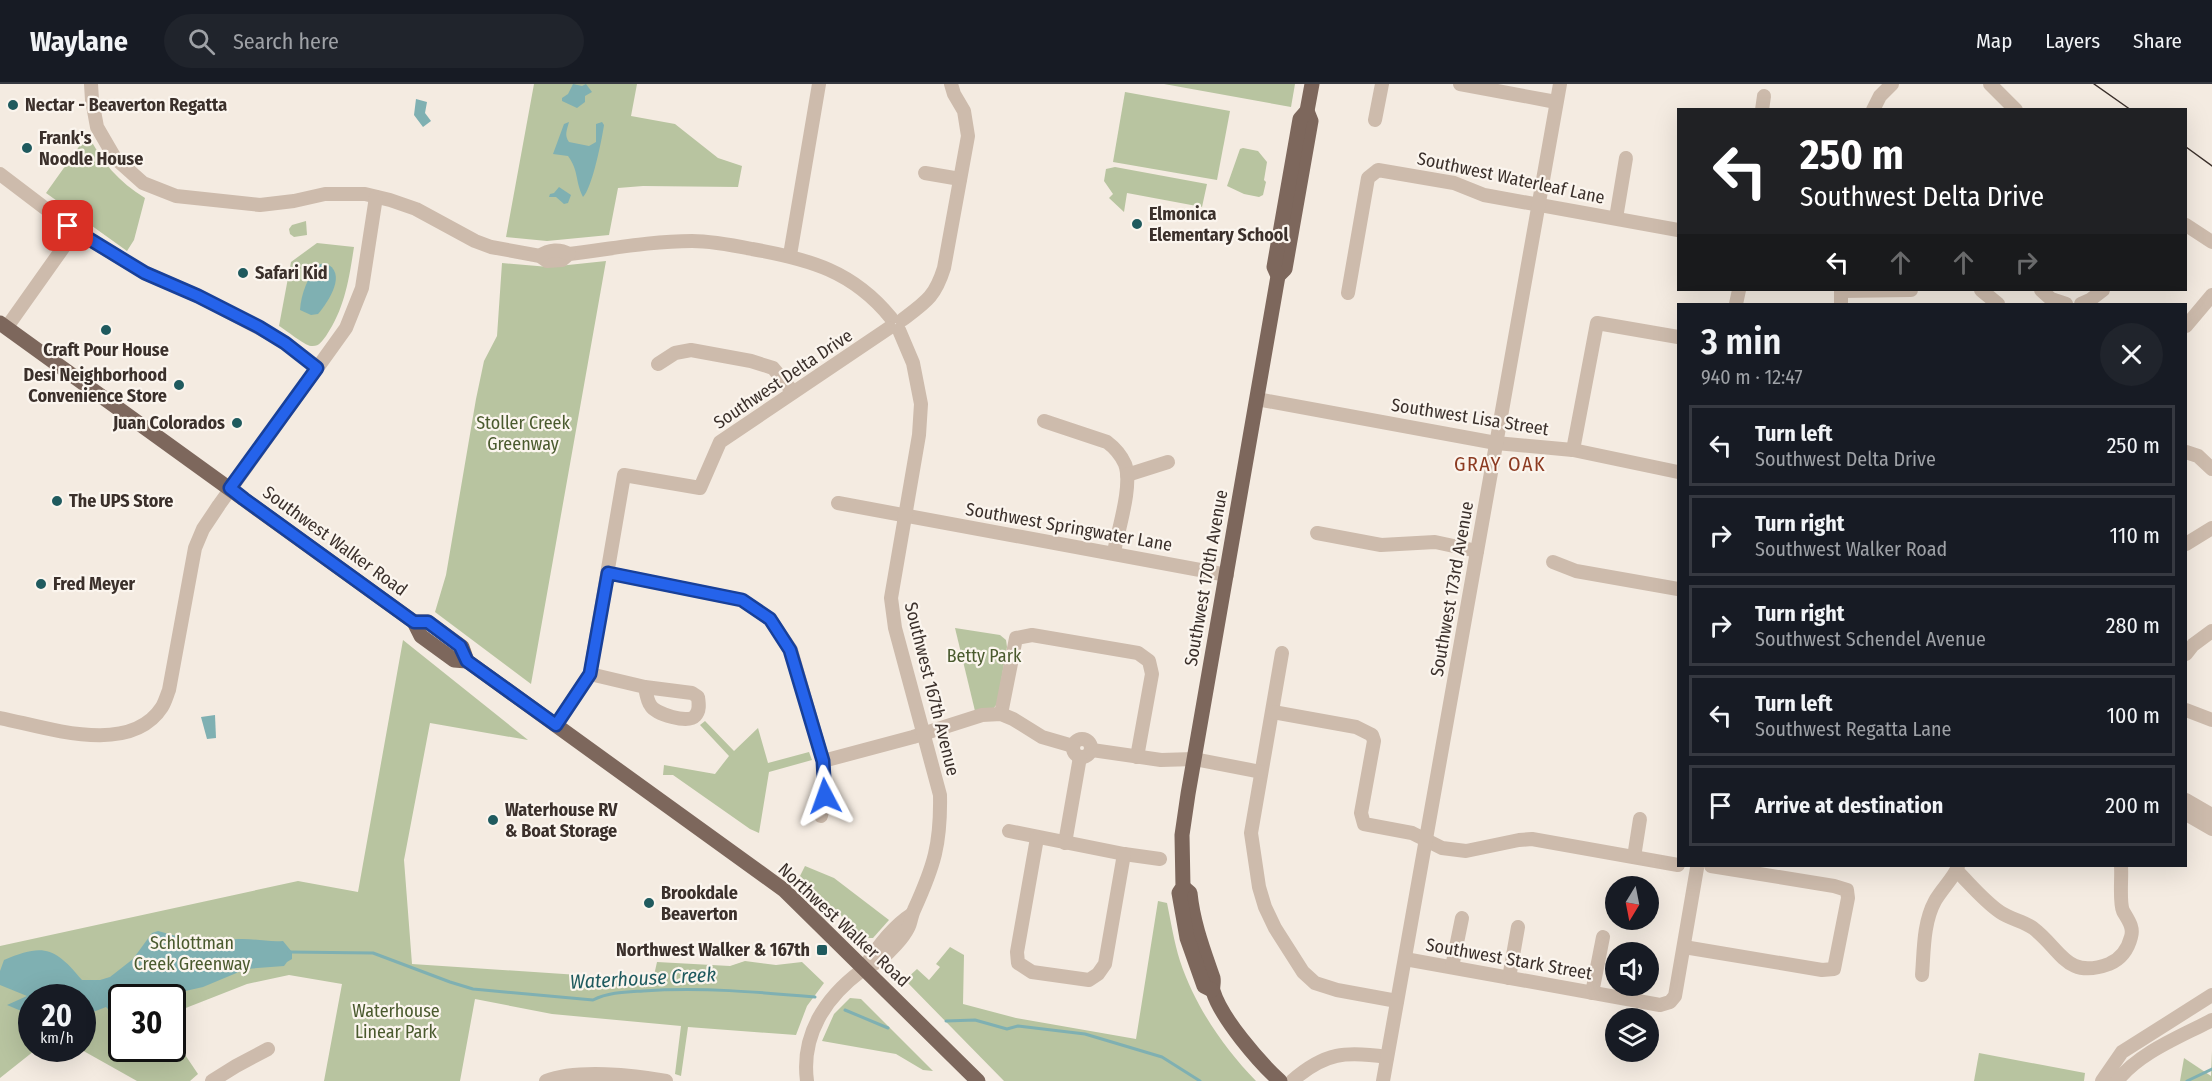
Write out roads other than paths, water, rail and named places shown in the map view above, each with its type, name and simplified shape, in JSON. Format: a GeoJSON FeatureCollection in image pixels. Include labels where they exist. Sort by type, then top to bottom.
{"type":"FeatureCollection","features":[{"type":"Feature","properties":{"kind":"main road","name":"Southwest 170th Avenue"},"geometry":{"type":"LineString","coordinates":[[1280,1081],[1243,1040],[1212,990],[1204,986],[1191,951],[1179,893],[1183,887],[1182,835],[1278,276],[1274,267],[1300,119],[1307,111],[1312,84]]}},
{"type":"Feature","properties":{"kind":"main road","name":"Southwest Walker Road"},"geometry":{"type":"LineString","coordinates":[[3,325],[414,622],[421,636],[454,660],[467,661],[556,725]]}},
{"type":"Feature","properties":{"kind":"main road","name":"Northwest Walker Road"},"geometry":{"type":"LineString","coordinates":[[556,725],[784,890],[978,1081]]}},
{"type":"Feature","properties":{"kind":"street","name":"Southwest 167th Avenue"},"geometry":{"type":"LineString","coordinates":[[91,84],[97,128],[115,158],[143,183],[176,196],[260,205],[325,194],[353,193],[376,196],[416,208],[475,241],[491,247],[540,256],[546,251],[562,250],[569,254],[655,243],[694,241],[790,255],[814,262],[840,274],[869,294],[895,324],[913,363],[921,404],[919,435],[891,598],[895,628],[940,795],[937,850],[909,927],[882,958],[863,969],[830,999],[814,1026],[807,1050],[807,1081]]}},
{"type":"Feature","properties":{"kind":"street"},"geometry":{"type":"LineString","coordinates":[[790,255],[819,84]]}},
{"type":"Feature","properties":{"kind":"street"},"geometry":{"type":"LineString","coordinates":[[895,324],[926,302],[938,287],[944,268],[968,136],[964,111],[951,84]]}},
{"type":"Feature","properties":{"kind":"street"},"geometry":{"type":"LineString","coordinates":[[1375,120],[1382,84]]}},
{"type":"Feature","properties":{"kind":"street"},"geometry":{"type":"LineString","coordinates":[[1460,84],[1556,102]]}},
{"type":"Feature","properties":{"kind":"street","name":"Southwest 173rd Avenue"},"geometry":{"type":"LineString","coordinates":[[1383,1081],[1560,84]]}},
{"type":"Feature","properties":{"kind":"street"},"geometry":{"type":"LineString","coordinates":[[1874,108],[1880,96],[1892,84]]}},
{"type":"Feature","properties":{"kind":"street"},"geometry":{"type":"LineString","coordinates":[[1990,84],[2014,108]]}},
{"type":"Feature","properties":{"kind":"street"},"geometry":{"type":"LineString","coordinates":[[1616,218],[1626,158]]}},
{"type":"Feature","properties":{"kind":"street","name":"Southwest Waterleaf Lane"},"geometry":{"type":"LineString","coordinates":[[1348,293],[1368,178],[1378,170],[1454,183],[1484,195],[1677,230]]}},
{"type":"Feature","properties":{"kind":"street"},"geometry":{"type":"LineString","coordinates":[[925,173],[960,179]]}},
{"type":"Feature","properties":{"kind":"street"},"geometry":{"type":"LineString","coordinates":[[0,174],[75,231],[145,273],[198,296],[259,327],[285,343],[317,368]]}},
{"type":"Feature","properties":{"kind":"street"},"geometry":{"type":"LineString","coordinates":[[0,718],[98,736],[117,735],[131,731],[150,720],[161,707],[169,690],[195,548],[203,529],[230,488],[346,328],[362,288],[376,196]]}},
{"type":"Feature","properties":{"kind":"street"},"geometry":{"type":"LineString","coordinates":[[2187,226],[2212,242]]}},
{"type":"Feature","properties":{"kind":"street"},"geometry":{"type":"LineString","coordinates":[[3,325],[75,231]]}},
{"type":"Feature","properties":{"kind":"street"},"geometry":{"type":"LineString","coordinates":[[1841,295],[1897,291]]}},
{"type":"Feature","properties":{"kind":"street"},"geometry":{"type":"LineString","coordinates":[[1982,291],[1997,303]]}},
{"type":"Feature","properties":{"kind":"street"},"geometry":{"type":"LineString","coordinates":[[2042,291],[2051,299],[2063,303]]}},
{"type":"Feature","properties":{"kind":"street"},"geometry":{"type":"LineString","coordinates":[[2083,303],[2102,291]]}},
{"type":"Feature","properties":{"kind":"street"},"geometry":{"type":"LineString","coordinates":[[2187,325],[2212,295]]}},
{"type":"Feature","properties":{"kind":"street"},"geometry":{"type":"LineString","coordinates":[[1573,450],[1597,322],[1677,337]]}},
{"type":"Feature","properties":{"kind":"street","name":"Southwest Delta Drive"},"geometry":{"type":"LineString","coordinates":[[556,725],[590,674],[624,475],[700,488],[720,442],[895,324]]}},
{"type":"Feature","properties":{"kind":"street"},"geometry":{"type":"LineString","coordinates":[[658,364],[675,353],[691,350],[752,361],[773,368],[793,392]]}},
{"type":"Feature","properties":{"kind":"street","name":"Southwest Lisa Street"},"geometry":{"type":"LineString","coordinates":[[1257,399],[1496,443],[1573,450],[1677,471]]}},
{"type":"Feature","properties":{"kind":"street"},"geometry":{"type":"LineString","coordinates":[[1044,421],[1107,442],[1120,454],[1127,475],[1114,552]]}},
{"type":"Feature","properties":{"kind":"street"},"geometry":{"type":"LineString","coordinates":[[2187,452],[2198,456],[2212,470]]}},
{"type":"Feature","properties":{"kind":"street"},"geometry":{"type":"LineString","coordinates":[[1127,475],[1168,462]]}},
{"type":"Feature","properties":{"kind":"street","name":"Southwest Springwater Lane"},"geometry":{"type":"LineString","coordinates":[[838,503],[1227,574]]}},
{"type":"Feature","properties":{"kind":"street"},"geometry":{"type":"LineString","coordinates":[[2187,543],[2212,528]]}},
{"type":"Feature","properties":{"kind":"street"},"geometry":{"type":"LineString","coordinates":[[1317,533],[1381,545],[1435,542],[1477,551]]}},
{"type":"Feature","properties":{"kind":"street"},"geometry":{"type":"LineString","coordinates":[[1553,562],[1576,571],[1677,589]]}},
{"type":"Feature","properties":{"kind":"street"},"geometry":{"type":"LineString","coordinates":[[608,573],[742,600],[770,619],[790,650],[823,761],[825,796],[821,816]]}},
{"type":"Feature","properties":{"kind":"street"},"geometry":{"type":"LineString","coordinates":[[2187,653],[2193,645],[2212,631]]}},
{"type":"Feature","properties":{"kind":"street"},"geometry":{"type":"LineString","coordinates":[[1000,714],[1016,638],[1032,635],[1138,653],[1149,661],[1152,674],[1137,757]]}},
{"type":"Feature","properties":{"kind":"street"},"geometry":{"type":"LineString","coordinates":[[1282,653],[1253,818],[1252,840],[1259,887],[1275,928],[1304,972],[1315,983],[1337,990],[1397,1000]]}},
{"type":"Feature","properties":{"kind":"street"},"geometry":{"type":"LineString","coordinates":[[590,674],[645,687]]}},
{"type":"Feature","properties":{"kind":"street"},"geometry":{"type":"LineString","coordinates":[[2187,710],[2212,720]]}},
{"type":"Feature","properties":{"kind":"street"},"geometry":{"type":"LineString","coordinates":[[1272,712],[1356,727],[1372,735],[1374,741],[1361,813],[1364,824],[1412,832],[1442,848],[1466,851],[1532,839],[1677,865]]}},
{"type":"Feature","properties":{"kind":"street"},"geometry":{"type":"LineString","coordinates":[[823,761],[924,734],[982,715],[1000,714],[1013,719],[1042,737],[1082,751],[1161,760],[1194,759],[1261,772]]}},
{"type":"Feature","properties":{"kind":"street"},"geometry":{"type":"LineString","coordinates":[[1065,843],[1082,751]]}},
{"type":"Feature","properties":{"kind":"street"},"geometry":{"type":"LineString","coordinates":[[2187,801],[2212,815]]}},
{"type":"Feature","properties":{"kind":"street"},"geometry":{"type":"LineString","coordinates":[[2187,815],[2212,829]]}},
{"type":"Feature","properties":{"kind":"street"},"geometry":{"type":"LineString","coordinates":[[1634,857],[1640,819]]}},
{"type":"Feature","properties":{"kind":"street"},"geometry":{"type":"LineString","coordinates":[[1008,831],[1160,859]]}},
{"type":"Feature","properties":{"kind":"street"},"geometry":{"type":"LineString","coordinates":[[1037,838],[1017,952],[1018,963],[1032,972],[1089,980],[1098,974],[1105,964],[1124,854]]}},
{"type":"Feature","properties":{"kind":"street"},"geometry":{"type":"LineString","coordinates":[[1700,867],[1684,947],[1822,970],[1834,969],[1848,898],[1847,890],[1834,886],[1707,867]]}},
{"type":"Feature","properties":{"kind":"street"},"geometry":{"type":"LineString","coordinates":[[1922,975],[1927,921],[1934,903],[1958,868],[1995,908],[2003,914],[2025,922],[2040,933],[2067,963],[2081,969],[2098,968],[2115,962],[2127,948],[2132,933],[2130,921],[2122,909],[2121,867]]}},
{"type":"Feature","properties":{"kind":"street"},"geometry":{"type":"LineString","coordinates":[[1452,967],[1461,918]]}},
{"type":"Feature","properties":{"kind":"street"},"geometry":{"type":"LineString","coordinates":[[1509,978],[1518,927]]}},
{"type":"Feature","properties":{"kind":"street"},"geometry":{"type":"LineString","coordinates":[[1592,993],[1603,937]]}},
{"type":"Feature","properties":{"kind":"street","name":"Southwest Stark Street"},"geometry":{"type":"LineString","coordinates":[[1405,959],[1660,1005],[1670,1002],[1675,996],[1684,947]]}},
{"type":"Feature","properties":{"kind":"street"},"geometry":{"type":"LineString","coordinates":[[2102,1081],[2122,1052],[2212,995]]}},
{"type":"Feature","properties":{"kind":"street"},"geometry":{"type":"LineString","coordinates":[[2117,1081],[2146,1055],[2212,1020]]}},
{"type":"Feature","properties":{"kind":"street"},"geometry":{"type":"LineString","coordinates":[[212,1081],[268,1049]]}},
{"type":"Feature","properties":{"kind":"street"},"geometry":{"type":"LineString","coordinates":[[1292,1081],[1310,1067],[1332,1055],[1352,1053],[1388,1056]]}},
{"type":"Feature","properties":{"kind":"street"},"geometry":{"type":"LineString","coordinates":[[546,1081],[585,1074],[666,1081]]}},
{"type":"Feature","properties":{"kind":"water"},"geometry":{"type":"Polygon","coordinates":[[[573,84],[582,86],[586,84],[592,92],[585,96],[585,102],[577,108],[562,101],[573,84]]]}},
{"type":"Feature","properties":{"kind":"water"},"geometry":{"type":"Polygon","coordinates":[[[416,99],[427,102],[425,113],[431,121],[423,127],[414,115],[416,99]]]}},
{"type":"Feature","properties":{"kind":"water"},"geometry":{"type":"Polygon","coordinates":[[[569,122],[566,135],[569,142],[589,146],[596,142],[596,124],[602,122],[604,125],[593,174],[583,197],[574,166],[568,156],[553,154],[564,124],[569,122]]]}},
{"type":"Feature","properties":{"kind":"water"},"geometry":{"type":"Polygon","coordinates":[[[559,187],[571,195],[568,203],[564,204],[556,197],[549,197],[559,187]]]}},
{"type":"Feature","properties":{"kind":"water"},"geometry":{"type":"Polygon","coordinates":[[[325,263],[332,267],[336,280],[327,302],[318,314],[311,315],[300,310],[302,298],[308,280],[317,265],[325,263]]]}},
{"type":"Feature","properties":{"kind":"water"},"geometry":{"type":"Polygon","coordinates":[[[215,715],[216,738],[207,739],[201,717],[215,715]]]}},
{"type":"Feature","properties":{"kind":"water"},"geometry":{"type":"Polygon","coordinates":[[[158,931],[204,941],[214,947],[239,939],[283,941],[292,952],[292,959],[284,966],[246,969],[203,987],[186,991],[186,984],[108,984],[108,1009],[106,1007],[96,1011],[96,984],[18,984],[18,992],[0,985],[0,971],[4,960],[39,950],[56,955],[82,980],[100,980],[110,977],[133,959],[152,933],[158,931]]]}},
{"type":"Feature","properties":{"kind":"water"},"geometry":{"type":"Polygon","coordinates":[[[18,1000],[18,1010],[7,1005],[18,1000]]]}},
{"type":"Feature","properties":{"kind":"waterway","name":"Waterhouse Creek"},"geometry":{"type":"LineString","coordinates":[[289,952],[373,953],[473,989],[593,1000],[618,993],[665,990],[751,992],[815,997]]}},
{"type":"Feature","properties":{"kind":"waterway","name":"Waterhouse Creek"},"geometry":{"type":"LineString","coordinates":[[845,1010],[888,1028]]}},
{"type":"Feature","properties":{"kind":"waterway","name":"Waterhouse Creek"},"geometry":{"type":"LineString","coordinates":[[946,1021],[975,1020],[1007,1029],[1018,1026],[1085,1034],[1162,1057],[1200,1081]]}},
{"type":"Feature","properties":{"kind":"waterway"},"geometry":{"type":"LineString","coordinates":[[2187,1081],[2212,1069]]}},
{"type":"Feature","properties":{"kind":"tram line"},"geometry":{"type":"LineString","coordinates":[[2094,84],[2128,108]]}},
{"type":"Feature","properties":{"kind":"tram line"},"geometry":{"type":"LineString","coordinates":[[2187,148],[2212,166]]}},
{"type":"Feature","properties":{"kind":"place","name":"Nectar - Beaverton Regatta"},"geometry":{"type":"Point","coordinates":[13,105]}},
{"type":"Feature","properties":{"kind":"place","name":"Frank's Noodle House"},"geometry":{"type":"Point","coordinates":[27,148]}},
{"type":"Feature","properties":{"kind":"place","name":"Elmonica Elementary School"},"geometry":{"type":"Point","coordinates":[1137,224]}},
{"type":"Feature","properties":{"kind":"place","name":"Safari Kid"},"geometry":{"type":"Point","coordinates":[243,273]}},
{"type":"Feature","properties":{"kind":"place","name":"Craft Pour House"},"geometry":{"type":"Point","coordinates":[106,330]}},
{"type":"Feature","properties":{"kind":"place","name":"Desi Neighborhood Convenience Store"},"geometry":{"type":"Point","coordinates":[179,385]}},
{"type":"Feature","properties":{"kind":"place","name":"Juan Colorados"},"geometry":{"type":"Point","coordinates":[237,423]}},
{"type":"Feature","properties":{"kind":"place","name":"The UPS Store"},"geometry":{"type":"Point","coordinates":[57,501]}},
{"type":"Feature","properties":{"kind":"place","name":"Fred Meyer"},"geometry":{"type":"Point","coordinates":[41,584]}},
{"type":"Feature","properties":{"kind":"place","name":"Waterhouse RV & Boat Storage"},"geometry":{"type":"Point","coordinates":[493,820]}},
{"type":"Feature","properties":{"kind":"place","name":"Brookdale Beaverton"},"geometry":{"type":"Point","coordinates":[649,903]}},
{"type":"Feature","properties":{"kind":"place","name":"Northwest Walker & 167th"},"geometry":{"type":"Point","coordinates":[822,950]}},
{"type":"Feature","properties":{"kind":"district","name":"GRAY OAK"},"geometry":{"type":"Point","coordinates":[1500,464]}},
{"type":"Feature","properties":{"kind":"park label","name":"Stoller Creek Greenway"},"geometry":{"type":"Point","coordinates":[523,433]}},
{"type":"Feature","properties":{"kind":"park label","name":"Betty Park"},"geometry":{"type":"Point","coordinates":[984,656]}},
{"type":"Feature","properties":{"kind":"park label","name":"Schlottman Creek Greenway"},"geometry":{"type":"Point","coordinates":[192,953]}},
{"type":"Feature","properties":{"kind":"park label","name":"Waterhouse Linear Park"},"geometry":{"type":"Point","coordinates":[396,1021]}}]}
